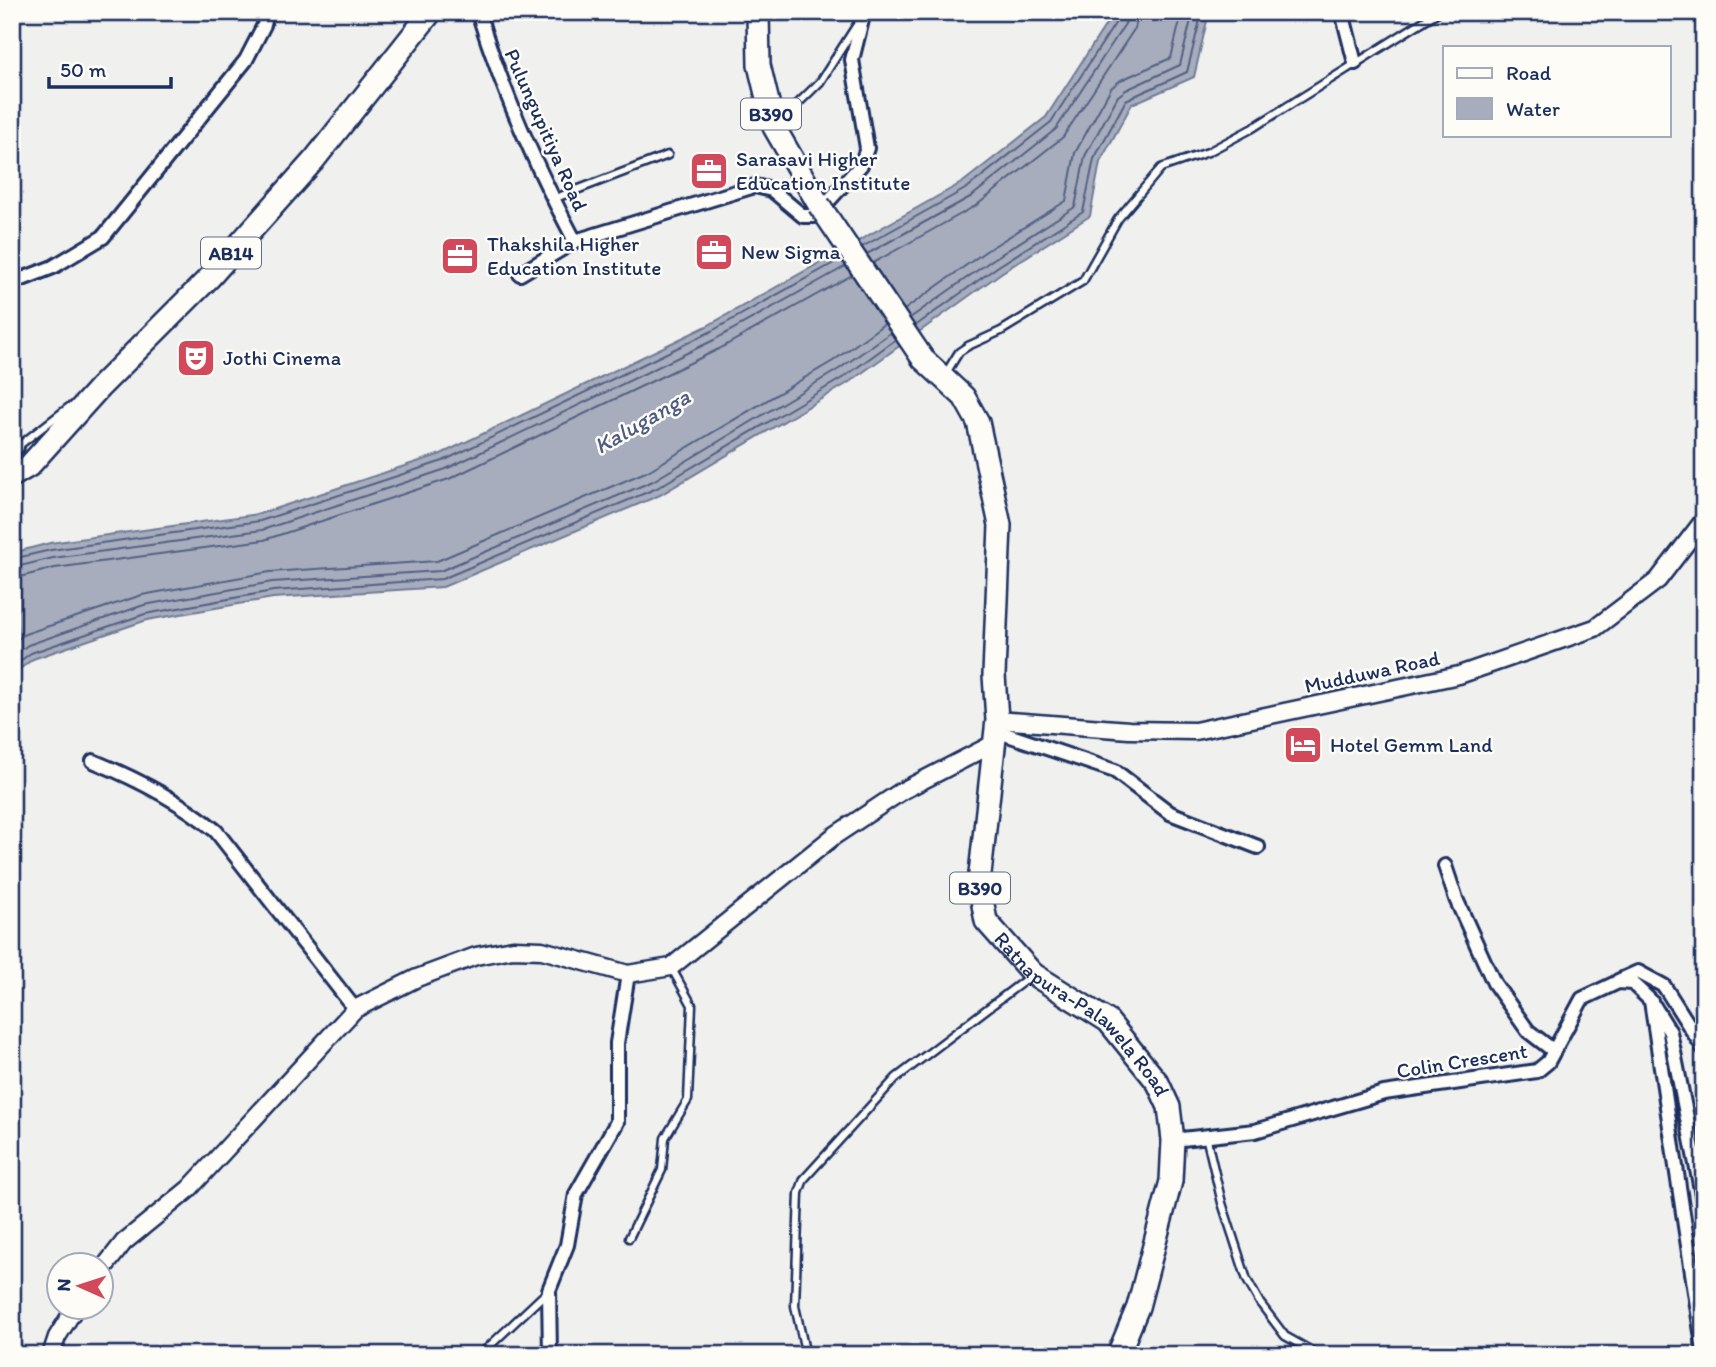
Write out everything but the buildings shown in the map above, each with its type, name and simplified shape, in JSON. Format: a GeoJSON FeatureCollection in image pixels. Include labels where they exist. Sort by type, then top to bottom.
{"type":"FeatureCollection","features":[{"type":"Feature","properties":{"kind":"main road","name":"AB14"},"geometry":{"type":"LineString","coordinates":[[12,476],[29,466],[100,387],[210,277],[314,160],[430,12]]}},
{"type":"Feature","properties":{"kind":"main road","name":"B390"},"geometry":{"type":"LineString","coordinates":[[758,12],[759,65],[774,127]]}},
{"type":"Feature","properties":{"kind":"main road","name":"Ratnapura-Palawela Road"},"geometry":{"type":"LineString","coordinates":[[774,127],[819,205],[923,359],[964,397],[978,422],[1000,525],[994,675],[996,731],[979,883],[986,921],[1033,974],[1108,1021],[1157,1083],[1169,1107],[1173,1140],[1171,1181],[1138,1307],[1118,1355]]}},
{"type":"Feature","properties":{"kind":"street"},"geometry":{"type":"LineString","coordinates":[[12,283],[53,267],[103,237],[246,60],[264,25],[267,12]]}},
{"type":"Feature","properties":{"kind":"street","name":"Pulungupitiya Road"},"geometry":{"type":"LineString","coordinates":[[478,12],[498,73],[553,200],[575,241],[755,186],[772,190],[803,216],[815,216],[861,166],[867,148],[852,60],[862,15]]}},
{"type":"Feature","properties":{"kind":"street"},"geometry":{"type":"LineString","coordinates":[[1342,12],[1355,63]]}},
{"type":"Feature","properties":{"kind":"street"},"geometry":{"type":"LineString","coordinates":[[520,274],[575,241]]}},
{"type":"Feature","properties":{"kind":"street","name":"Mudduwa Road"},"geometry":{"type":"LineString","coordinates":[[996,731],[1195,731],[1459,675],[1595,628],[1658,580],[1704,520]]}},
{"type":"Feature","properties":{"kind":"street"},"geometry":{"type":"LineString","coordinates":[[116,1252],[124,1242],[189,1189],[355,1009],[417,978],[464,961],[513,949],[542,950],[628,974],[671,967],[834,836],[996,731],[1115,771],[1170,813],[1258,847]]}},
{"type":"Feature","properties":{"kind":"street"},"geometry":{"type":"LineString","coordinates":[[93,761],[163,793],[194,812],[216,831],[355,1009]]}},
{"type":"Feature","properties":{"kind":"street"},"geometry":{"type":"LineString","coordinates":[[1445,866],[1456,899],[1494,983],[1528,1031],[1554,1051]]}},
{"type":"Feature","properties":{"kind":"street","name":"Colin Crescent"},"geometry":{"type":"LineString","coordinates":[[1173,1140],[1255,1131],[1384,1093],[1537,1071],[1548,1062],[1582,999],[1638,972],[1664,986],[1704,1049]]}},
{"type":"Feature","properties":{"kind":"street"},"geometry":{"type":"LineString","coordinates":[[550,1355],[549,1290],[567,1245],[576,1194],[617,1122],[617,1043],[628,974]]}},
{"type":"Feature","properties":{"kind":"street"},"geometry":{"type":"LineString","coordinates":[[1618,982],[1632,983],[1651,1001],[1670,1032],[1704,1205]]}},
{"type":"Feature","properties":{"kind":"street"},"geometry":{"type":"LineString","coordinates":[[1651,1001],[1704,1352]]}},
{"type":"Feature","properties":{"kind":"street"},"geometry":{"type":"LineString","coordinates":[[51,1355],[66,1322]]}},
{"type":"Feature","properties":{"kind":"lane"},"geometry":{"type":"LineString","coordinates":[[943,378],[959,352],[1001,331],[1083,281],[1118,219],[1161,169],[1208,152],[1240,135],[1438,12]]}},
{"type":"Feature","properties":{"kind":"lane"},"geometry":{"type":"LineString","coordinates":[[774,127],[821,82],[862,15]]}},
{"type":"Feature","properties":{"kind":"lane"},"geometry":{"type":"LineString","coordinates":[[553,200],[668,155]]}},
{"type":"Feature","properties":{"kind":"lane"},"geometry":{"type":"LineString","coordinates":[[14,447],[100,387]]}},
{"type":"Feature","properties":{"kind":"lane"},"geometry":{"type":"LineString","coordinates":[[629,1238],[662,1170],[665,1139],[688,1100],[692,1005],[671,967]]}},
{"type":"Feature","properties":{"kind":"lane"},"geometry":{"type":"LineString","coordinates":[[805,1351],[795,1306],[799,1193],[804,1179],[896,1078],[1033,974]]}},
{"type":"Feature","properties":{"kind":"lane"},"geometry":{"type":"LineString","coordinates":[[1206,1136],[1247,1280],[1260,1304],[1285,1336],[1319,1355]]}},
{"type":"Feature","properties":{"kind":"lane"},"geometry":{"type":"LineString","coordinates":[[480,1355],[549,1290]]}},
{"type":"Feature","properties":{"kind":"water","name":"Kaluganga"},"geometry":{"type":"Polygon","coordinates":[[[1114,12],[1209,12],[1194,77],[1132,104],[1100,162],[1090,216],[1001,273],[848,383],[660,495],[443,587],[273,598],[147,620],[33,659],[12,675],[12,553],[50,543],[259,514],[441,454],[707,326],[963,182],[1046,117],[1114,12]]]}},
{"type":"Feature","properties":{"kind":"place","name":"Sarasavi Higher Education Institute"},"geometry":{"type":"Point","coordinates":[709,171]}},
{"type":"Feature","properties":{"kind":"place","name":"New Sigma"},"geometry":{"type":"Point","coordinates":[714,252]}},
{"type":"Feature","properties":{"kind":"place","name":"Thakshila Higher Education Institute"},"geometry":{"type":"Point","coordinates":[460,256]}},
{"type":"Feature","properties":{"kind":"place","name":"Jothi Cinema"},"geometry":{"type":"Point","coordinates":[196,358]}},
{"type":"Feature","properties":{"kind":"place","name":"Hotel Gemm Land"},"geometry":{"type":"Point","coordinates":[1303,745]}}]}
